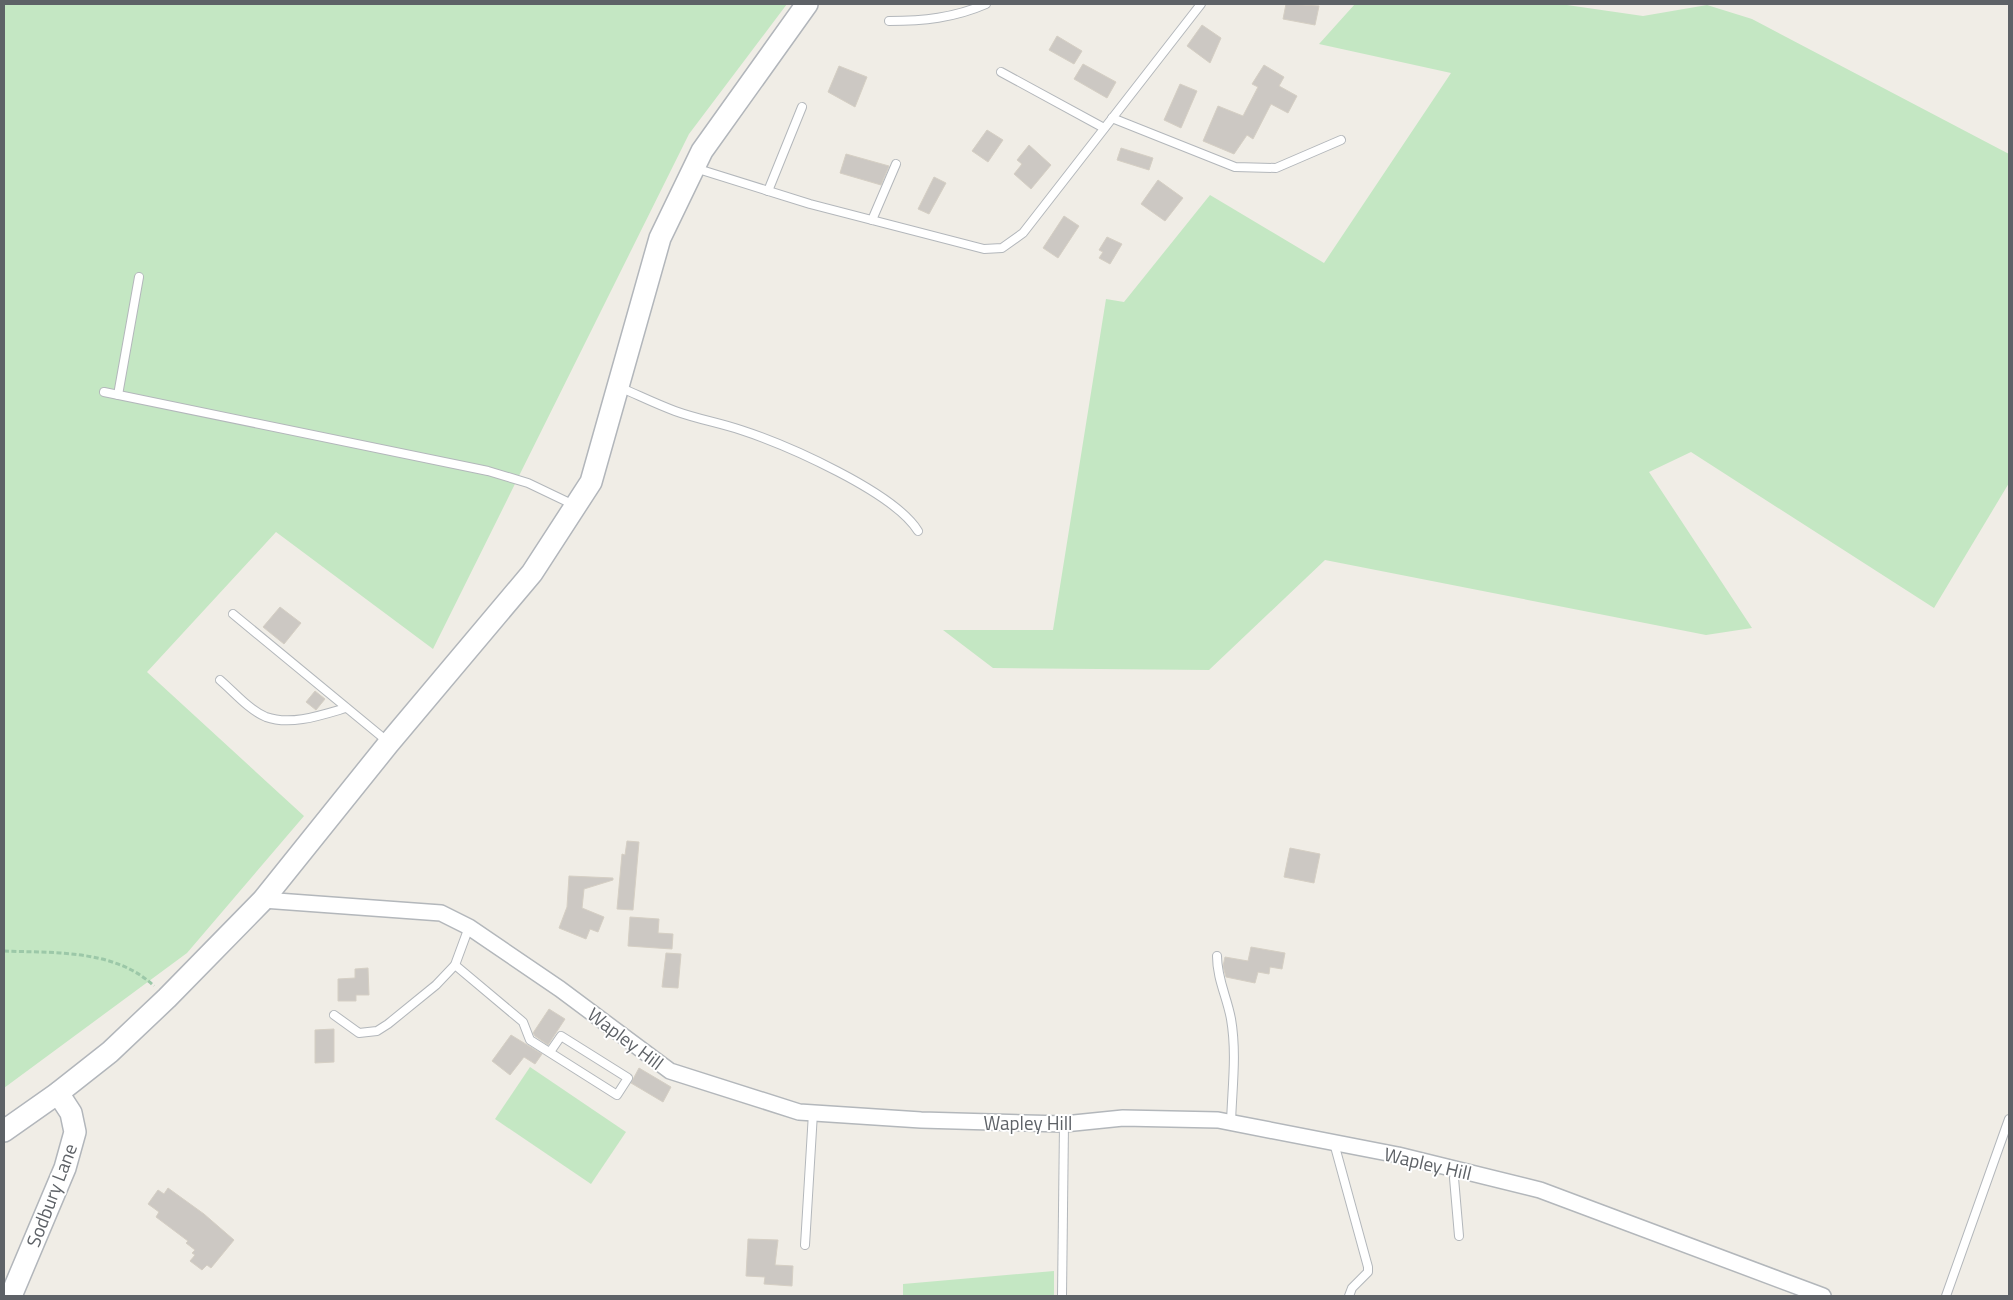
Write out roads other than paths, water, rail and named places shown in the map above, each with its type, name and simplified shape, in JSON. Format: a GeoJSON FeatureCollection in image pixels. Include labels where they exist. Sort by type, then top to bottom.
{"type":"FeatureCollection","features":[{"type":"Feature","properties":{"kind":"main road"},"geometry":{"type":"LineString","coordinates":[[4,1131],[58,1093],[110,1052],[167,998],[263,900],[389,743],[532,573],[591,482],[660,238],[693,168],[702,151],[807,4]]}},
{"type":"Feature","properties":{"kind":"main road","name":"Sodbury Lane"},"geometry":{"type":"LineString","coordinates":[[11,1296],[65,1168],[75,1132],[71,1113],[58,1093]]}},
{"type":"Feature","properties":{"kind":"street","name":"Wapley Hill"},"geometry":{"type":"LineString","coordinates":[[263,900],[441,913],[468,927],[560,989],[670,1072],[799,1112],[921,1120],[1064,1124],[1123,1118],[1218,1120],[1456,1169],[1540,1190],[1823,1296]]}},
{"type":"Feature","properties":{"kind":"lane"},"geometry":{"type":"LineString","coordinates":[[889,21],[917,21],[963,14],[986,4]]}},
{"type":"Feature","properties":{"kind":"lane"},"geometry":{"type":"LineString","coordinates":[[693,168],[872,220],[984,249],[1002,248],[1023,233],[1201,4]]}},
{"type":"Feature","properties":{"kind":"lane"},"geometry":{"type":"LineString","coordinates":[[1000,72],[1104,128]]}},
{"type":"Feature","properties":{"kind":"lane"},"geometry":{"type":"LineString","coordinates":[[768,191],[802,107]]}},
{"type":"Feature","properties":{"kind":"lane"},"geometry":{"type":"LineString","coordinates":[[1112,118],[1235,167],[1276,168],[1341,140]]}},
{"type":"Feature","properties":{"kind":"lane"},"geometry":{"type":"LineString","coordinates":[[872,220],[896,164]]}},
{"type":"Feature","properties":{"kind":"lane"},"geometry":{"type":"LineString","coordinates":[[118,395],[139,277]]}},
{"type":"Feature","properties":{"kind":"lane"},"geometry":{"type":"LineString","coordinates":[[617,386],[676,412],[743,430],[812,460],[876,492],[902,511],[918,531]]}},
{"type":"Feature","properties":{"kind":"lane"},"geometry":{"type":"LineString","coordinates":[[104,392],[488,471],[528,483],[575,505]]}},
{"type":"Feature","properties":{"kind":"lane"},"geometry":{"type":"LineString","coordinates":[[233,614],[389,743]]}},
{"type":"Feature","properties":{"kind":"lane"},"geometry":{"type":"LineString","coordinates":[[220,680],[252,708],[266,717],[293,720],[318,716],[346,708]]}},
{"type":"Feature","properties":{"kind":"lane"},"geometry":{"type":"LineString","coordinates":[[334,1015],[359,1033],[377,1031],[421,998],[455,965],[468,927]]}},
{"type":"Feature","properties":{"kind":"lane"},"geometry":{"type":"LineString","coordinates":[[1217,956],[1220,983],[1231,1019],[1234,1062],[1231,1123]]}},
{"type":"Feature","properties":{"kind":"lane"},"geometry":{"type":"LineString","coordinates":[[455,965],[523,1022],[530,1040],[617,1095],[628,1078],[561,1036],[550,1052]]}},
{"type":"Feature","properties":{"kind":"lane"},"geometry":{"type":"LineString","coordinates":[[805,1245],[813,1113]]}},
{"type":"Feature","properties":{"kind":"lane"},"geometry":{"type":"LineString","coordinates":[[1946,1296],[2009,1119]]}},
{"type":"Feature","properties":{"kind":"lane"},"geometry":{"type":"LineString","coordinates":[[1062,1296],[1064,1124]]}},
{"type":"Feature","properties":{"kind":"lane"},"geometry":{"type":"LineString","coordinates":[[1334,1143],[1368,1267],[1368,1272],[1352,1288],[1348,1296]]}},
{"type":"Feature","properties":{"kind":"lane"},"geometry":{"type":"LineString","coordinates":[[1456,1169],[1454,1178],[1459,1236]]}}]}
